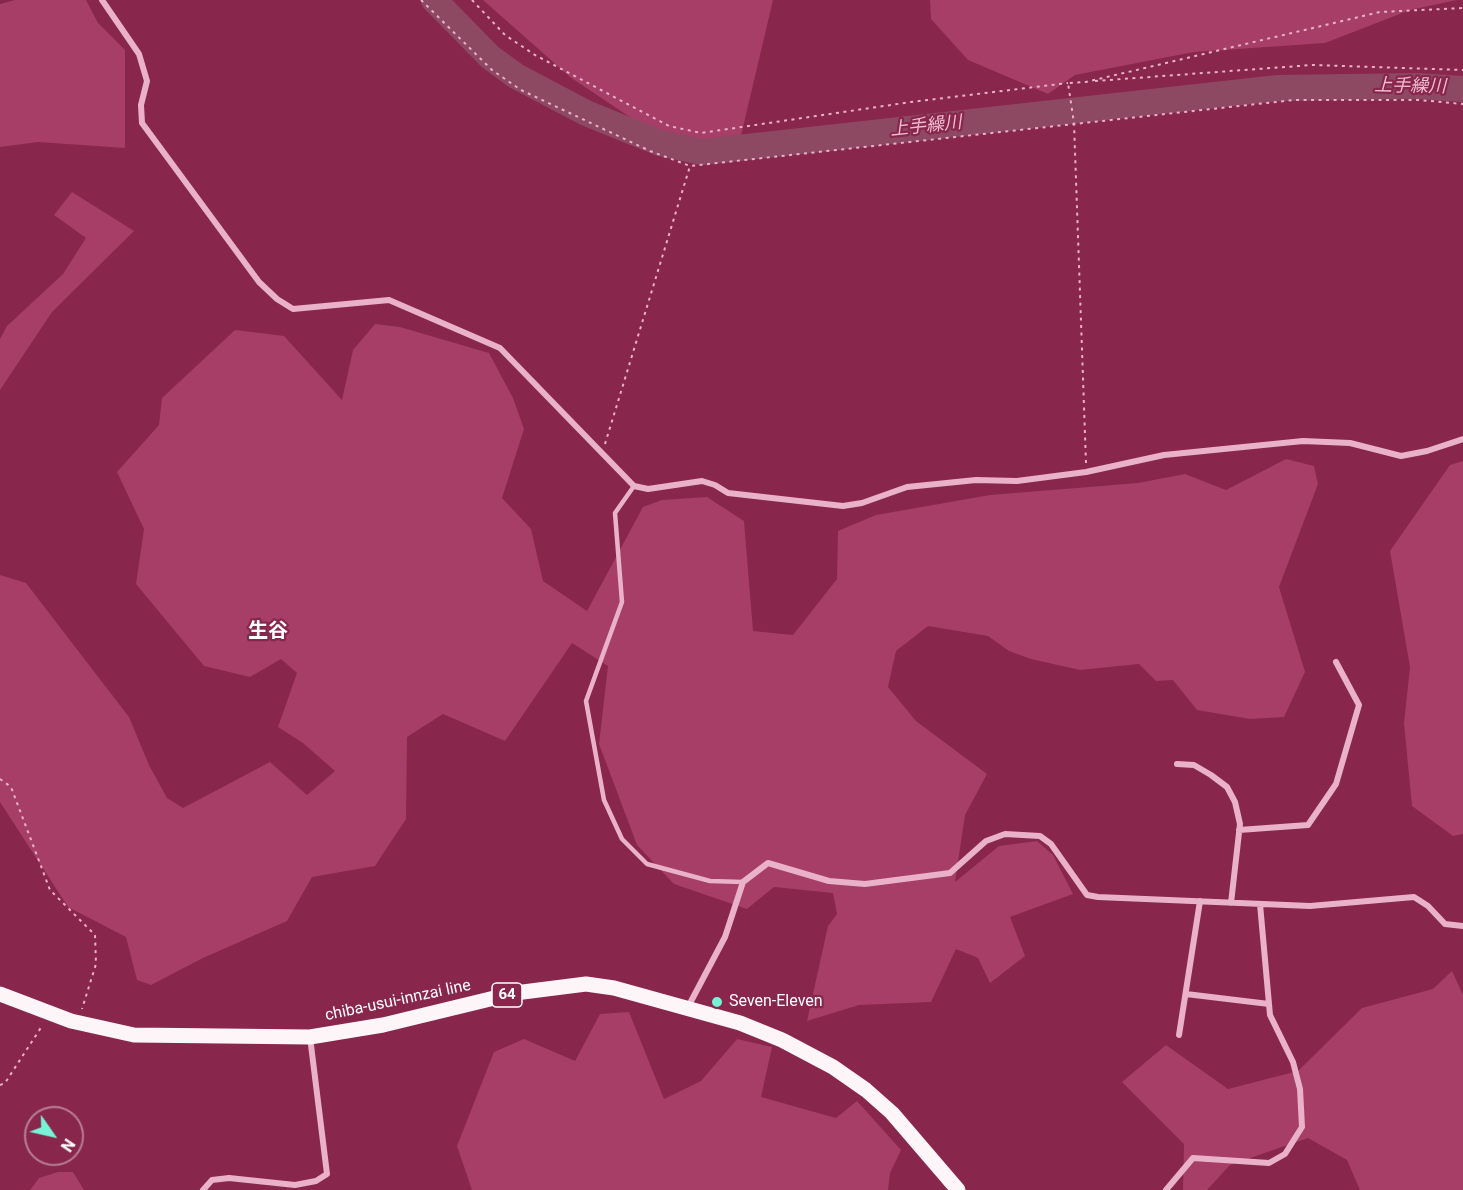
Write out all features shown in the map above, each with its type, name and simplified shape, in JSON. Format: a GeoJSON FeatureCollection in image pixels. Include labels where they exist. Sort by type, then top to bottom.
{"type":"FeatureCollection","features":[{"type":"Feature","properties":{"kind":"main road","name":"chiba-usui-innzai line"},"geometry":{"type":"LineString","coordinates":[[0,994],[77,1023],[134,1035],[162,1038],[310,1037],[383,1025],[515,993],[586,984],[614,988],[761,1032],[833,1067],[866,1090],[892,1113],[958,1190]]}},
{"type":"Feature","properties":{"kind":"street"},"geometry":{"type":"LineString","coordinates":[[102,0],[140,54],[147,81],[141,105],[142,123],[259,282],[277,299],[293,309],[389,300],[500,348],[634,486],[648,489],[702,481],[728,493],[843,506],[862,504],[907,487],[976,480],[1017,481],[1086,472],[1164,455],[1303,441],[1350,443],[1401,456],[1427,451],[1463,439]]}},
{"type":"Feature","properties":{"kind":"street"},"geometry":{"type":"LineString","coordinates":[[1239,830],[1308,825],[1336,784],[1359,705],[1336,662]]}},
{"type":"Feature","properties":{"kind":"street"},"geometry":{"type":"LineString","coordinates":[[1177,764],[1194,765],[1227,787],[1235,802],[1239,830],[1231,903]]}},
{"type":"Feature","properties":{"kind":"street"},"geometry":{"type":"LineString","coordinates":[[687,1009],[725,937],[743,882],[768,863],[829,881],[865,884],[950,873],[986,841],[1005,834],[1040,836],[1051,844],[1087,895],[1311,906],[1414,897],[1428,906],[1445,924],[1463,926]]}},
{"type":"Feature","properties":{"kind":"street"},"geometry":{"type":"LineString","coordinates":[[1179,1035],[1200,901]]}},
{"type":"Feature","properties":{"kind":"street"},"geometry":{"type":"LineString","coordinates":[[1166,1190],[1193,1158],[1269,1163],[1285,1154],[1302,1127],[1300,1089],[1293,1062],[1270,1015],[1260,904]]}},
{"type":"Feature","properties":{"kind":"street"},"geometry":{"type":"LineString","coordinates":[[1186,993],[1269,1004]]}},
{"type":"Feature","properties":{"kind":"street"},"geometry":{"type":"LineString","coordinates":[[203,1190],[212,1180],[229,1178],[295,1185],[316,1181],[327,1174],[310,1037]]}},
{"type":"Feature","properties":{"kind":"lane"},"geometry":{"type":"LineString","coordinates":[[634,486],[615,513],[622,602],[586,701],[604,800],[622,839],[647,864],[710,881],[743,882]]}},
{"type":"Feature","properties":{"kind":"path"},"geometry":{"type":"LineString","coordinates":[[421,0],[492,70],[521,90],[650,151],[690,166],[1294,100],[1419,100],[1463,104]]}},
{"type":"Feature","properties":{"kind":"path"},"geometry":{"type":"LineString","coordinates":[[472,0],[505,35],[535,55],[669,126],[701,133],[911,102],[1068,83],[1312,65],[1463,70]]}},
{"type":"Feature","properties":{"kind":"path"},"geometry":{"type":"LineString","coordinates":[[1086,82],[1380,12],[1463,8]]}},
{"type":"Feature","properties":{"kind":"path"},"geometry":{"type":"LineString","coordinates":[[1068,83],[1074,123],[1086,472]]}},
{"type":"Feature","properties":{"kind":"path"},"geometry":{"type":"LineString","coordinates":[[602,455],[690,166]]}},
{"type":"Feature","properties":{"kind":"path"},"geometry":{"type":"LineString","coordinates":[[0,779],[11,787],[50,890],[95,934],[96,964],[77,1023]]}},
{"type":"Feature","properties":{"kind":"path"},"geometry":{"type":"LineString","coordinates":[[0,1085],[4,1083],[51,1013]]}},
{"type":"Feature","properties":{"kind":"shaded area"},"geometry":{"type":"Polygon","coordinates":[[[15,0],[86,0],[98,23],[125,50],[125,148],[38,142],[0,147],[0,4],[15,0]]]}},
{"type":"Feature","properties":{"kind":"shaded area"},"geometry":{"type":"Polygon","coordinates":[[[483,0],[773,0],[740,140],[661,138],[570,77],[483,0]]]}},
{"type":"Feature","properties":{"kind":"shaded area"},"geometry":{"type":"Polygon","coordinates":[[[930,0],[1457,0],[1410,10],[1325,43],[1194,52],[1075,75],[1048,94],[968,60],[931,19],[930,0]]]}},
{"type":"Feature","properties":{"kind":"shaded area"},"geometry":{"type":"Polygon","coordinates":[[[72,192],[134,231],[52,312],[0,390],[0,339],[7,326],[63,274],[86,238],[54,215],[72,192]]]}},
{"type":"Feature","properties":{"kind":"shaded area"},"geometry":{"type":"Polygon","coordinates":[[[375,324],[400,327],[489,353],[513,398],[524,429],[502,498],[531,529],[543,581],[587,611],[643,507],[662,500],[707,497],[744,521],[753,631],[793,635],[837,579],[838,531],[876,515],[990,495],[1138,483],[1185,474],[1226,490],[1286,459],[1314,466],[1318,484],[1279,587],[1305,672],[1284,717],[1250,719],[1197,710],[1173,680],[1156,681],[1139,664],[1080,670],[1031,659],[1009,651],[988,636],[928,626],[896,651],[888,687],[916,721],[987,774],[965,815],[955,882],[999,846],[1037,841],[1053,855],[1073,894],[1010,917],[1025,956],[990,983],[978,958],[956,949],[931,1002],[859,1005],[807,1021],[828,926],[837,914],[833,893],[774,887],[747,909],[674,884],[637,845],[599,744],[608,666],[572,643],[505,741],[443,714],[407,737],[406,819],[375,866],[312,877],[287,921],[203,958],[151,985],[137,980],[126,937],[68,907],[0,802],[0,575],[26,583],[129,717],[149,765],[167,798],[183,808],[270,762],[307,795],[335,771],[303,743],[278,727],[297,673],[281,659],[250,677],[204,666],[136,584],[144,529],[117,472],[159,425],[162,398],[235,330],[284,336],[342,400],[353,350],[375,324]]]}},
{"type":"Feature","properties":{"kind":"shaded area"},"geometry":{"type":"Polygon","coordinates":[[[1463,461],[1463,834],[1453,836],[1412,806],[1404,723],[1410,667],[1390,551],[1450,465],[1463,461]]]}},
{"type":"Feature","properties":{"kind":"shaded area"},"geometry":{"type":"Polygon","coordinates":[[[1452,971],[1463,995],[1463,1190],[1360,1190],[1347,1160],[1308,1138],[1230,1165],[1207,1190],[1183,1190],[1184,1144],[1122,1082],[1166,1045],[1228,1089],[1298,1071],[1362,1008],[1433,989],[1452,971]]]}},
{"type":"Feature","properties":{"kind":"shaded area"},"geometry":{"type":"Polygon","coordinates":[[[629,1012],[664,1099],[701,1081],[737,1039],[772,1047],[761,1097],[836,1118],[857,1101],[901,1150],[890,1173],[888,1190],[472,1190],[457,1146],[494,1052],[524,1039],[575,1061],[600,1014],[629,1012]]]}},
{"type":"Feature","properties":{"kind":"shaded area"},"geometry":{"type":"Polygon","coordinates":[[[58,1172],[73,1172],[84,1190],[30,1190],[39,1178],[58,1172]]]}},
{"type":"Feature","properties":{"kind":"waterway","name":"上手繰川"},"geometry":{"type":"LineString","coordinates":[[434,0],[490,57],[516,76],[586,113],[660,143],[702,152],[1278,88],[1417,86],[1463,89]]}},
{"type":"Feature","properties":{"kind":"place","name":"Seven-Eleven"},"geometry":{"type":"Point","coordinates":[717,1002]}},
{"type":"Feature","properties":{"kind":"district","name":"生谷"},"geometry":{"type":"Point","coordinates":[268,632]}}]}
